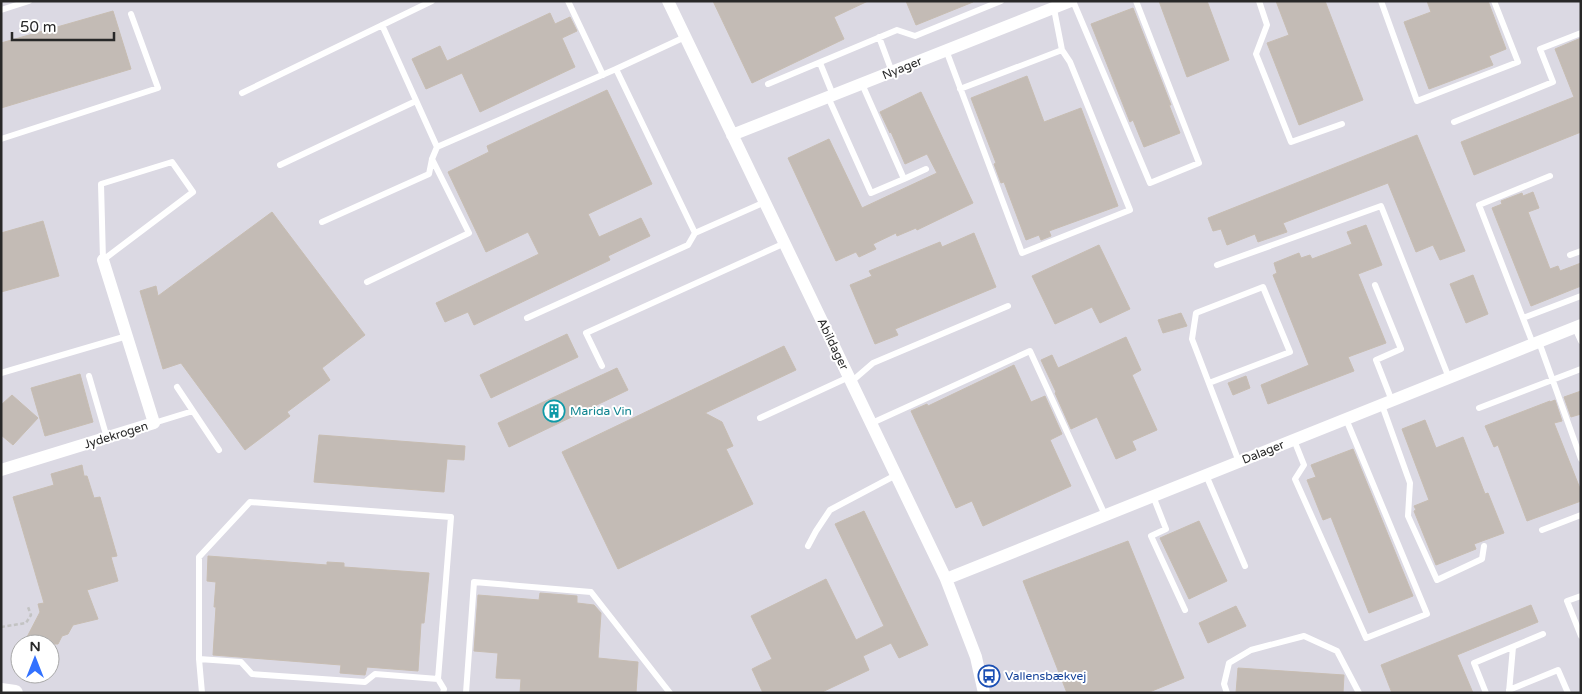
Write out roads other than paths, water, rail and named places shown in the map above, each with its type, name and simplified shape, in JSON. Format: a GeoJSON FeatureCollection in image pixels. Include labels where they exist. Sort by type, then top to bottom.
{"type":"FeatureCollection","features":[{"type":"Feature","properties":{"kind":"street","name":"Abildager"},"geometry":{"type":"LineString","coordinates":[[668,1],[946,579],[976,657],[984,693]]}},
{"type":"Feature","properties":{"kind":"street","name":"Nyager"},"geometry":{"type":"LineString","coordinates":[[732,134],[1072,1]]}},
{"type":"Feature","properties":{"kind":"street","name":"Jydekrogen"},"geometry":{"type":"LineString","coordinates":[[1,470],[154,423],[103,260]]}},
{"type":"Feature","properties":{"kind":"street","name":"Dalager"},"geometry":{"type":"LineString","coordinates":[[946,579],[1578,327]]}},
{"type":"Feature","properties":{"kind":"street"},"geometry":{"type":"LineString","coordinates":[[1,691],[15,693]]}},
{"type":"Feature","properties":{"kind":"lane"},"geometry":{"type":"LineString","coordinates":[[1,10],[29,1]]}},
{"type":"Feature","properties":{"kind":"lane"},"geometry":{"type":"LineString","coordinates":[[242,93],[432,1]]}},
{"type":"Feature","properties":{"kind":"lane"},"geometry":{"type":"LineString","coordinates":[[568,1],[603,75]]}},
{"type":"Feature","properties":{"kind":"lane"},"geometry":{"type":"LineString","coordinates":[[768,84],[897,30],[915,36],[1001,1]]}},
{"type":"Feature","properties":{"kind":"lane"},"geometry":{"type":"LineString","coordinates":[[1072,1],[1150,183],[1199,163],[1136,1]]}},
{"type":"Feature","properties":{"kind":"lane"},"geometry":{"type":"LineString","coordinates":[[1259,1],[1267,25],[1256,54],[1291,142],[1342,124]]}},
{"type":"Feature","properties":{"kind":"lane"},"geometry":{"type":"LineString","coordinates":[[1381,1],[1417,102],[1518,62],[1494,1]]}},
{"type":"Feature","properties":{"kind":"lane"},"geometry":{"type":"LineString","coordinates":[[946,50],[1022,253],[1130,210],[1070,62],[1062,50],[1054,8]]}},
{"type":"Feature","properties":{"kind":"lane"},"geometry":{"type":"LineString","coordinates":[[1,139],[158,88],[131,14]]}},
{"type":"Feature","properties":{"kind":"lane"},"geometry":{"type":"LineString","coordinates":[[382,25],[437,147]]}},
{"type":"Feature","properties":{"kind":"lane"},"geometry":{"type":"LineString","coordinates":[[1454,122],[1553,82],[1540,49],[1581,33]]}},
{"type":"Feature","properties":{"kind":"lane"},"geometry":{"type":"LineString","coordinates":[[322,222],[429,174],[437,147],[685,37]]}},
{"type":"Feature","properties":{"kind":"lane"},"geometry":{"type":"LineString","coordinates":[[879,37],[892,72]]}},
{"type":"Feature","properties":{"kind":"lane"},"geometry":{"type":"LineString","coordinates":[[960,89],[1062,50]]}},
{"type":"Feature","properties":{"kind":"lane"},"geometry":{"type":"LineString","coordinates":[[820,63],[830,96],[871,193],[926,169]]}},
{"type":"Feature","properties":{"kind":"lane"},"geometry":{"type":"LineString","coordinates":[[616,69],[695,233]]}},
{"type":"Feature","properties":{"kind":"lane"},"geometry":{"type":"LineString","coordinates":[[862,84],[904,179]]}},
{"type":"Feature","properties":{"kind":"lane"},"geometry":{"type":"LineString","coordinates":[[280,165],[416,101]]}},
{"type":"Feature","properties":{"kind":"lane"},"geometry":{"type":"LineString","coordinates":[[367,282],[469,233],[432,159]]}},
{"type":"Feature","properties":{"kind":"lane"},"geometry":{"type":"LineString","coordinates":[[172,162],[193,192],[103,260],[101,184],[172,162]]}},
{"type":"Feature","properties":{"kind":"lane"},"geometry":{"type":"LineString","coordinates":[[1550,176],[1479,206],[1523,318],[1552,379],[1581,459]]}},
{"type":"Feature","properties":{"kind":"lane"},"geometry":{"type":"LineString","coordinates":[[527,318],[688,245],[695,233],[765,202]]}},
{"type":"Feature","properties":{"kind":"lane"},"geometry":{"type":"LineString","coordinates":[[1217,265],[1381,206],[1449,378]]}},
{"type":"Feature","properties":{"kind":"lane"},"geometry":{"type":"LineString","coordinates":[[602,366],[586,333],[784,243]]}},
{"type":"Feature","properties":{"kind":"lane"},"geometry":{"type":"LineString","coordinates":[[1570,255],[1581,250]]}},
{"type":"Feature","properties":{"kind":"lane"},"geometry":{"type":"LineString","coordinates":[[1375,285],[1401,350],[1376,360],[1410,483],[1408,516],[1437,580],[1482,559],[1484,546]]}},
{"type":"Feature","properties":{"kind":"lane"},"geometry":{"type":"LineString","coordinates":[[1209,383],[1290,352],[1263,286],[1196,314],[1192,338],[1209,383],[1239,462]]}},
{"type":"Feature","properties":{"kind":"lane"},"geometry":{"type":"LineString","coordinates":[[1523,318],[1581,296]]}},
{"type":"Feature","properties":{"kind":"lane"},"geometry":{"type":"LineString","coordinates":[[760,418],[850,380],[873,363],[1008,306]]}},
{"type":"Feature","properties":{"kind":"lane"},"geometry":{"type":"LineString","coordinates":[[1578,327],[1581,341]]}},
{"type":"Feature","properties":{"kind":"lane"},"geometry":{"type":"LineString","coordinates":[[1,374],[127,336]]}},
{"type":"Feature","properties":{"kind":"lane"},"geometry":{"type":"LineString","coordinates":[[872,423],[1030,351],[1105,515]]}},
{"type":"Feature","properties":{"kind":"lane"},"geometry":{"type":"LineString","coordinates":[[1479,408],[1581,369]]}},
{"type":"Feature","properties":{"kind":"lane"},"geometry":{"type":"LineString","coordinates":[[89,376],[107,438]]}},
{"type":"Feature","properties":{"kind":"lane"},"geometry":{"type":"LineString","coordinates":[[177,387],[219,450]]}},
{"type":"Feature","properties":{"kind":"lane"},"geometry":{"type":"LineString","coordinates":[[154,423],[193,411]]}},
{"type":"Feature","properties":{"kind":"lane"},"geometry":{"type":"LineString","coordinates":[[1294,440],[1304,464],[1296,479],[1366,638],[1427,614],[1346,419]]}},
{"type":"Feature","properties":{"kind":"lane"},"geometry":{"type":"LineString","coordinates":[[808,546],[830,510],[896,474]]}},
{"type":"Feature","properties":{"kind":"lane"},"geometry":{"type":"LineString","coordinates":[[1206,475],[1245,566]]}},
{"type":"Feature","properties":{"kind":"lane"},"geometry":{"type":"LineString","coordinates":[[1153,496],[1166,529],[1151,536],[1185,610]]}},
{"type":"Feature","properties":{"kind":"lane"},"geometry":{"type":"LineString","coordinates":[[202,693],[199,659],[199,557],[250,502],[451,516],[438,679],[444,689],[444,693]]}},
{"type":"Feature","properties":{"kind":"lane"},"geometry":{"type":"LineString","coordinates":[[1542,530],[1581,515]]}},
{"type":"Feature","properties":{"kind":"lane"},"geometry":{"type":"LineString","coordinates":[[466,693],[474,582],[591,592],[670,693]]}},
{"type":"Feature","properties":{"kind":"lane"},"geometry":{"type":"LineString","coordinates":[[1581,596],[1567,601],[1581,636]]}},
{"type":"Feature","properties":{"kind":"lane"},"geometry":{"type":"LineString","coordinates":[[1486,693],[1474,663],[1543,634]]}},
{"type":"Feature","properties":{"kind":"lane"},"geometry":{"type":"LineString","coordinates":[[1227,693],[1224,684],[1230,663],[1251,650],[1304,636],[1337,651],[1359,693]]}},
{"type":"Feature","properties":{"kind":"lane"},"geometry":{"type":"LineString","coordinates":[[1512,647],[1509,691],[1558,670],[1568,693]]}},
{"type":"Feature","properties":{"kind":"lane"},"geometry":{"type":"LineString","coordinates":[[199,659],[241,662],[252,674],[366,682],[375,674],[438,679]]}},
{"type":"Feature","properties":{"kind":"place","name":"Marida Vin"},"geometry":{"type":"Point","coordinates":[554,411]}},
{"type":"Feature","properties":{"kind":"place","name":"Vallensbækvej"},"geometry":{"type":"Point","coordinates":[989,676]}}]}
